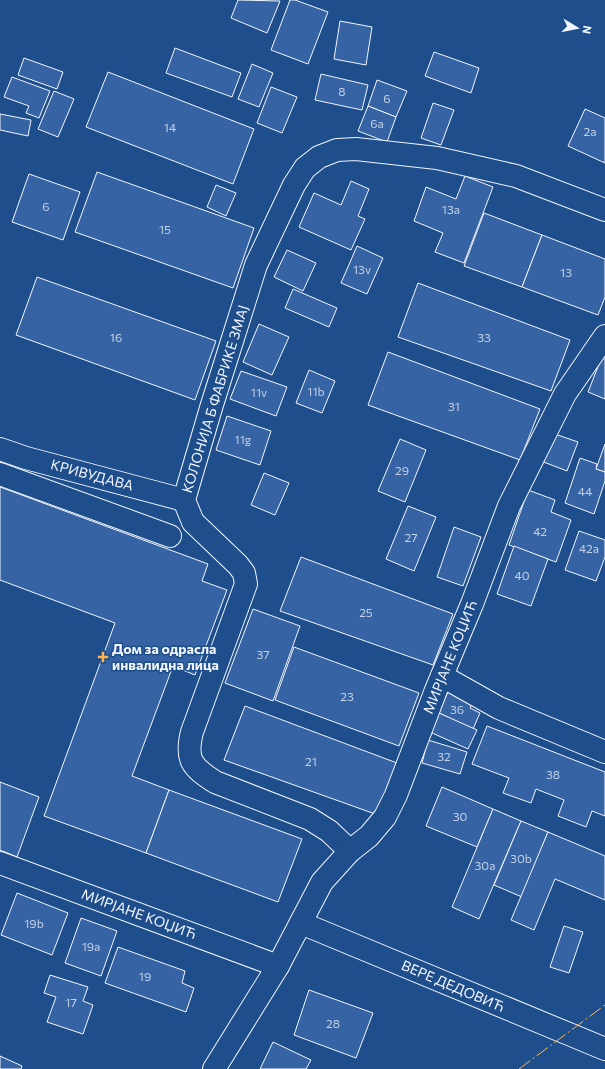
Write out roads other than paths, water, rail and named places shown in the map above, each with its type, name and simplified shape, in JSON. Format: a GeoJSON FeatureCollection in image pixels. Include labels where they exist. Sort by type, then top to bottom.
{"type":"FeatureCollection","features":[{"type":"Feature","properties":{"kind":"street","name":"КОЛОНИЈА Б ФАБРИКЕ ЗМАЈ"},"geometry":{"type":"LineString","coordinates":[[350,851],[319,824],[215,782],[205,775],[191,761],[188,748],[192,732],[246,584],[244,573],[238,565],[193,522],[184,500],[256,265],[294,185],[305,168],[320,157],[337,150],[356,149],[437,158],[516,176],[605,210]]}},
{"type":"Feature","properties":{"kind":"street","name":"МИРЈАНЕ КОЏИЋ"},"geometry":{"type":"LineString","coordinates":[[214,1069],[278,966],[322,882],[350,851],[369,836],[385,818],[396,795],[442,676],[472,604],[509,506],[565,394],[605,336]]}},
{"type":"Feature","properties":{"kind":"street","name":"КРИВУДАВА"},"geometry":{"type":"LineString","coordinates":[[0,449],[26,458],[184,500]]}},
{"type":"Feature","properties":{"kind":"street"},"geometry":{"type":"LineString","coordinates":[[0,474],[170,536]]}},
{"type":"Feature","properties":{"kind":"street"},"geometry":{"type":"LineString","coordinates":[[442,676],[499,708],[605,752]]}},
{"type":"Feature","properties":{"kind":"street","name":"МИРЈАНЕ КОЏИЋ"},"geometry":{"type":"LineString","coordinates":[[0,863],[278,966]]}},
{"type":"Feature","properties":{"kind":"street","name":"ВЕРЕ ДЕДОВИЋ"},"geometry":{"type":"LineString","coordinates":[[301,923],[605,1049]]}},
{"type":"Feature","properties":{"kind":"place","name":"Дом за одрасла инвалидна лица"},"geometry":{"type":"Point","coordinates":[103,657]}}]}
